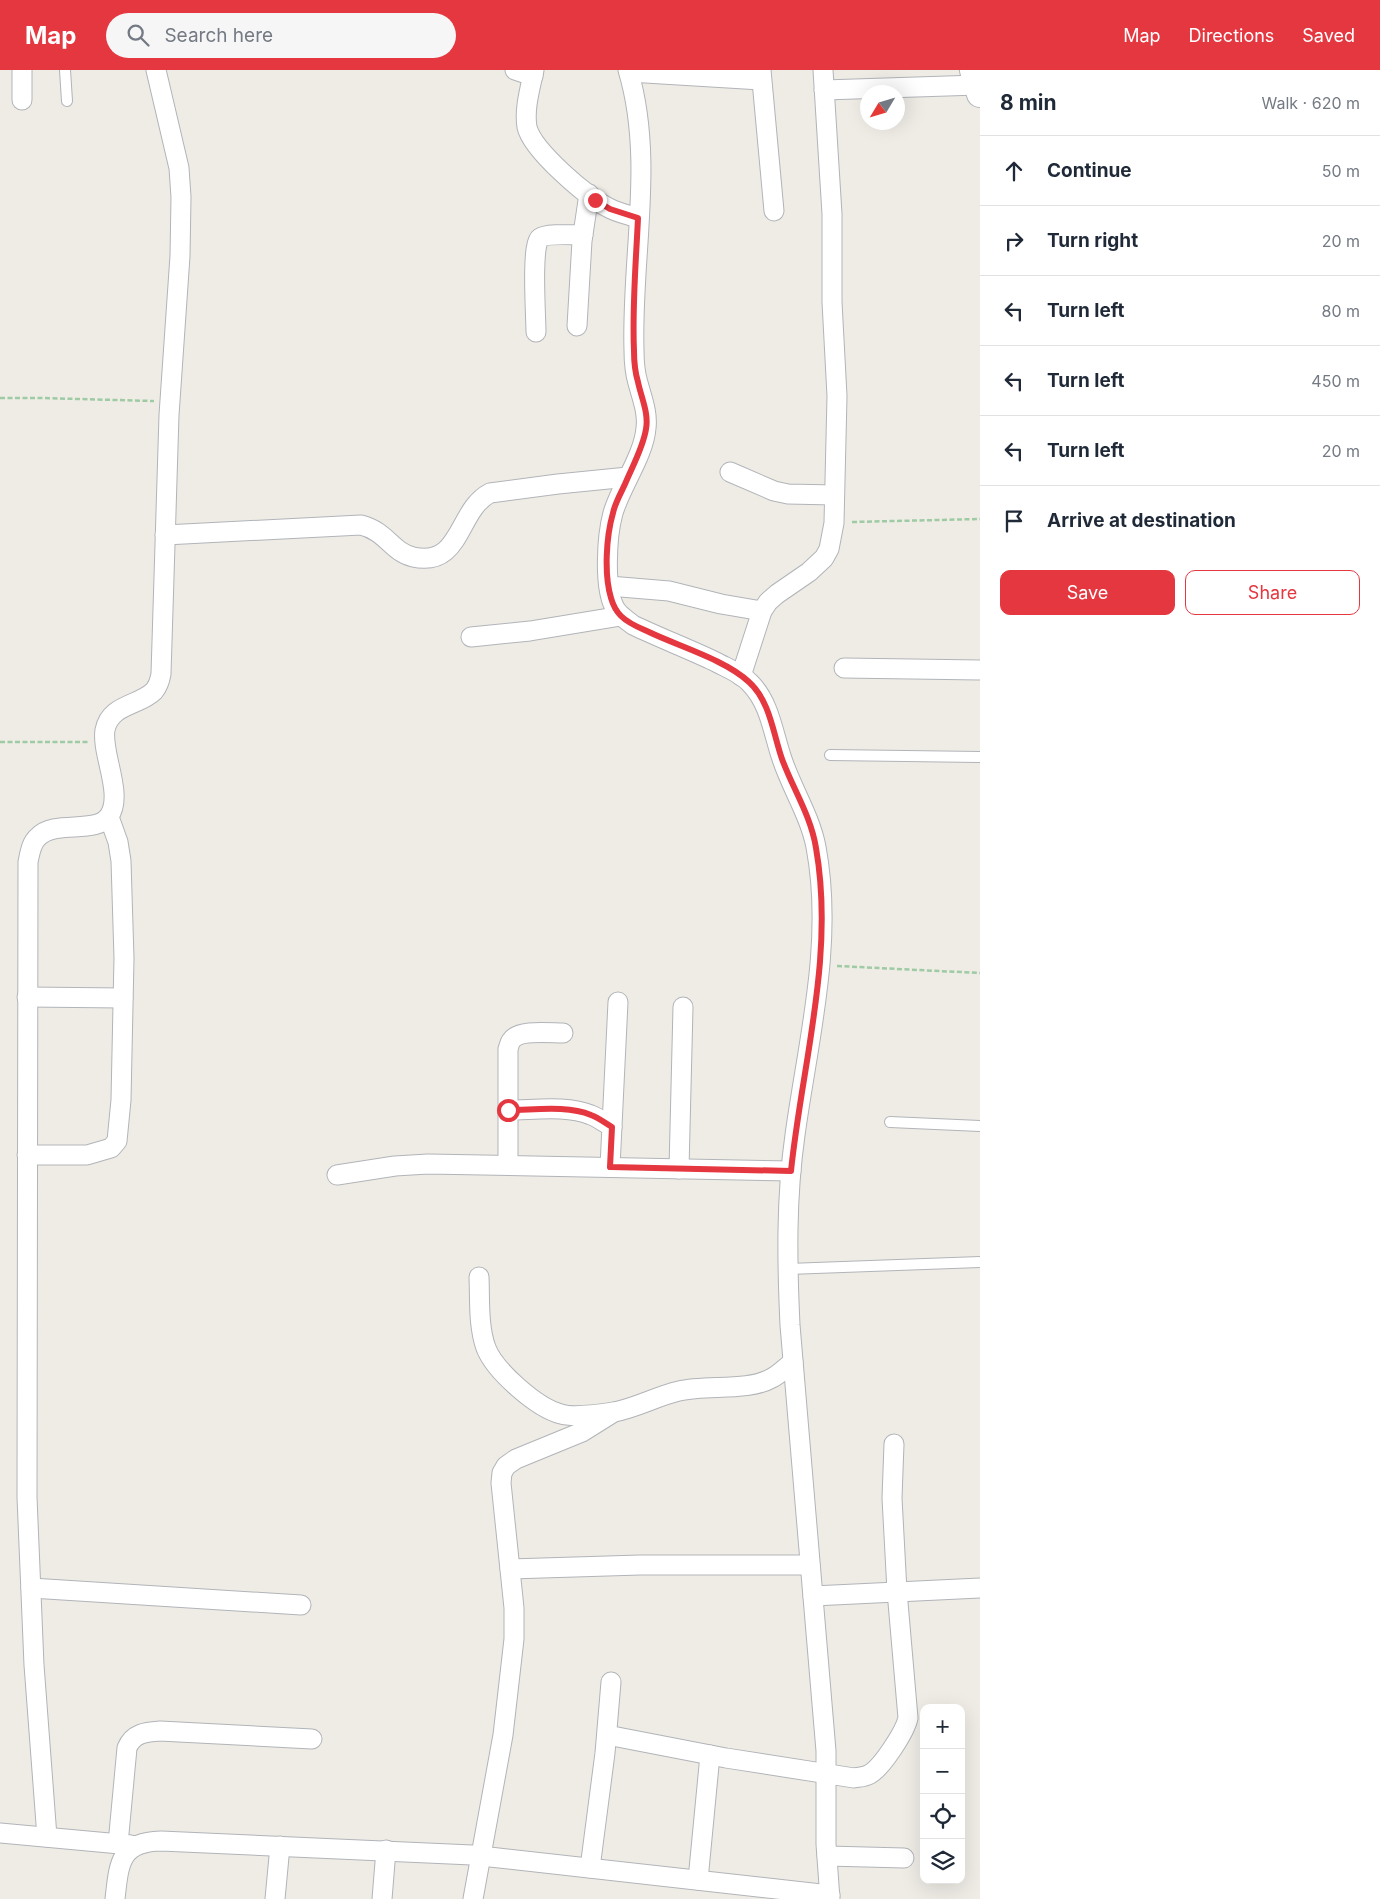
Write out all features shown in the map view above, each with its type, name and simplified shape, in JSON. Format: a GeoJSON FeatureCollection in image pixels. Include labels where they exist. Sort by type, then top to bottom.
{"type":"FeatureCollection","features":[{"type":"Feature","properties":{"kind":"street"},"geometry":{"type":"LineString","coordinates":[[22,70],[22,100]]}},
{"type":"Feature","properties":{"kind":"street"},"geometry":{"type":"LineString","coordinates":[[47,1837],[34,1665],[27,1497],[28,862],[37,837],[46,832],[62,828],[100,824],[109,818],[113,809],[114,799],[111,771],[104,742],[108,720],[115,712],[144,698],[153,691],[162,674],[170,402],[180,256],[181,198],[179,168],[156,70]]}},
{"type":"Feature","properties":{"kind":"street"},"geometry":{"type":"LineString","coordinates":[[515,70],[533,73],[526,119],[528,130],[533,140],[545,155],[588,194],[610,209],[638,218]]}},
{"type":"Feature","properties":{"kind":"street"},"geometry":{"type":"LineString","coordinates":[[741,676],[762,610],[776,594],[809,572],[824,558],[829,549],[834,523],[838,396],[832,302],[832,214],[823,70]]}},
{"type":"Feature","properties":{"kind":"street"},"geometry":{"type":"LineString","coordinates":[[0,1833],[126,1845],[161,1840],[482,1856],[830,1897],[827,1856],[826,1751],[793,1362],[788,1269],[789,1188],[794,1136],[818,995],[821,926],[820,874],[810,823],[791,783],[767,709],[760,695],[741,676],[697,653],[633,625],[615,609],[610,596],[607,562],[613,512],[646,428],[646,414],[637,382],[634,352],[634,307],[641,175],[637,108],[628,71],[761,75],[774,211]]}},
{"type":"Feature","properties":{"kind":"street"},"geometry":{"type":"LineString","coordinates":[[824,90],[977,83]]}},
{"type":"Feature","properties":{"kind":"street"},"geometry":{"type":"LineString","coordinates":[[577,326],[583,235],[588,194]]}},
{"type":"Feature","properties":{"kind":"street"},"geometry":{"type":"LineString","coordinates":[[536,332],[536,242],[539,238],[546,236],[583,235]]}},
{"type":"Feature","properties":{"kind":"street"},"geometry":{"type":"LineString","coordinates":[[730,472],[774,491],[788,494],[834,496]]}},
{"type":"Feature","properties":{"kind":"street"},"geometry":{"type":"LineString","coordinates":[[165,535],[361,525],[381,533],[399,551],[412,557],[426,558],[438,556],[448,550],[472,507],[481,497],[490,493],[628,477]]}},
{"type":"Feature","properties":{"kind":"street"},"geometry":{"type":"LineString","coordinates":[[609,586],[670,591],[721,604],[762,610]]}},
{"type":"Feature","properties":{"kind":"street"},"geometry":{"type":"LineString","coordinates":[[471,637],[530,631],[621,616]]}},
{"type":"Feature","properties":{"kind":"street"},"geometry":{"type":"LineString","coordinates":[[844,668],[980,670]]}},
{"type":"Feature","properties":{"kind":"street"},"geometry":{"type":"LineString","coordinates":[[27,1155],[87,1154],[111,1148],[117,1141],[121,1100],[123,998],[121,860],[118,842],[109,818]]}},
{"type":"Feature","properties":{"kind":"street"},"geometry":{"type":"LineString","coordinates":[[27,997],[123,998]]}},
{"type":"Feature","properties":{"kind":"street"},"geometry":{"type":"LineString","coordinates":[[610,1167],[618,1002]]}},
{"type":"Feature","properties":{"kind":"street"},"geometry":{"type":"LineString","coordinates":[[678,1169],[683,1007]]}},
{"type":"Feature","properties":{"kind":"street"},"geometry":{"type":"LineString","coordinates":[[508,1164],[508,1049],[511,1041],[517,1036],[530,1033],[563,1033]]}},
{"type":"Feature","properties":{"kind":"street"},"geometry":{"type":"LineString","coordinates":[[508,1110],[562,1110],[579,1112],[592,1115],[612,1127]]}},
{"type":"Feature","properties":{"kind":"street"},"geometry":{"type":"LineString","coordinates":[[338,1175],[395,1166],[428,1164],[508,1164],[791,1171]]}},
{"type":"Feature","properties":{"kind":"street"},"geometry":{"type":"LineString","coordinates":[[479,1276],[482,1331],[491,1359],[501,1372],[550,1411],[563,1415],[614,1412]]}},
{"type":"Feature","properties":{"kind":"street"},"geometry":{"type":"LineString","coordinates":[[473,1899],[503,1735],[514,1639],[514,1608],[501,1483],[502,1473],[506,1466],[538,1449],[582,1432],[614,1412],[681,1390],[754,1384],[772,1378],[793,1362]]}},
{"type":"Feature","properties":{"kind":"street"},"geometry":{"type":"LineString","coordinates":[[607,1735],[710,1755],[854,1778],[872,1773],[900,1738],[908,1718],[896,1591],[892,1498],[894,1444]]}},
{"type":"Feature","properties":{"kind":"street"},"geometry":{"type":"LineString","coordinates":[[510,1570],[640,1565],[810,1565]]}},
{"type":"Feature","properties":{"kind":"street"},"geometry":{"type":"LineString","coordinates":[[31,1588],[301,1605]]}},
{"type":"Feature","properties":{"kind":"street"},"geometry":{"type":"LineString","coordinates":[[813,1596],[980,1588]]}},
{"type":"Feature","properties":{"kind":"street"},"geometry":{"type":"LineString","coordinates":[[590,1868],[607,1735],[611,1682]]}},
{"type":"Feature","properties":{"kind":"street"},"geometry":{"type":"LineString","coordinates":[[115,1899],[118,1872],[126,1845],[127,1748],[130,1741],[136,1736],[160,1731],[312,1739]]}},
{"type":"Feature","properties":{"kind":"street"},"geometry":{"type":"LineString","coordinates":[[698,1880],[710,1755]]}},
{"type":"Feature","properties":{"kind":"street"},"geometry":{"type":"LineString","coordinates":[[275,1899],[280,1846]]}},
{"type":"Feature","properties":{"kind":"street"},"geometry":{"type":"LineString","coordinates":[[382,1899],[386,1850]]}},
{"type":"Feature","properties":{"kind":"street"},"geometry":{"type":"LineString","coordinates":[[827,1856],[904,1858]]}},
{"type":"Feature","properties":{"kind":"lane"},"geometry":{"type":"LineString","coordinates":[[66,70],[67,101]]}},
{"type":"Feature","properties":{"kind":"lane"},"geometry":{"type":"LineString","coordinates":[[830,755],[980,757]]}},
{"type":"Feature","properties":{"kind":"lane"},"geometry":{"type":"LineString","coordinates":[[890,1122],[980,1126]]}},
{"type":"Feature","properties":{"kind":"lane"},"geometry":{"type":"LineString","coordinates":[[788,1269],[980,1262]]}},
{"type":"Feature","properties":{"kind":"path"},"geometry":{"type":"LineString","coordinates":[[0,398],[170,402]]}},
{"type":"Feature","properties":{"kind":"path"},"geometry":{"type":"LineString","coordinates":[[834,523],[980,519]]}},
{"type":"Feature","properties":{"kind":"path"},"geometry":{"type":"LineString","coordinates":[[0,742],[104,742]]}},
{"type":"Feature","properties":{"kind":"path"},"geometry":{"type":"LineString","coordinates":[[819,965],[980,973]]}},
{"type":"Feature","properties":{"kind":"route"},"geometry":{"type":"LineString","coordinates":[[508,1110],[562,1110],[592,1115],[612,1127],[610,1167],[791,1171],[794,1136],[818,995],[821,910],[820,874],[816,847],[810,823],[791,783],[767,709],[760,695],[749,682],[734,671],[633,625],[615,609],[610,596],[607,562],[613,512],[641,445],[646,428],[646,414],[637,382],[634,352],[638,218],[610,209],[595,200]]}}]}
